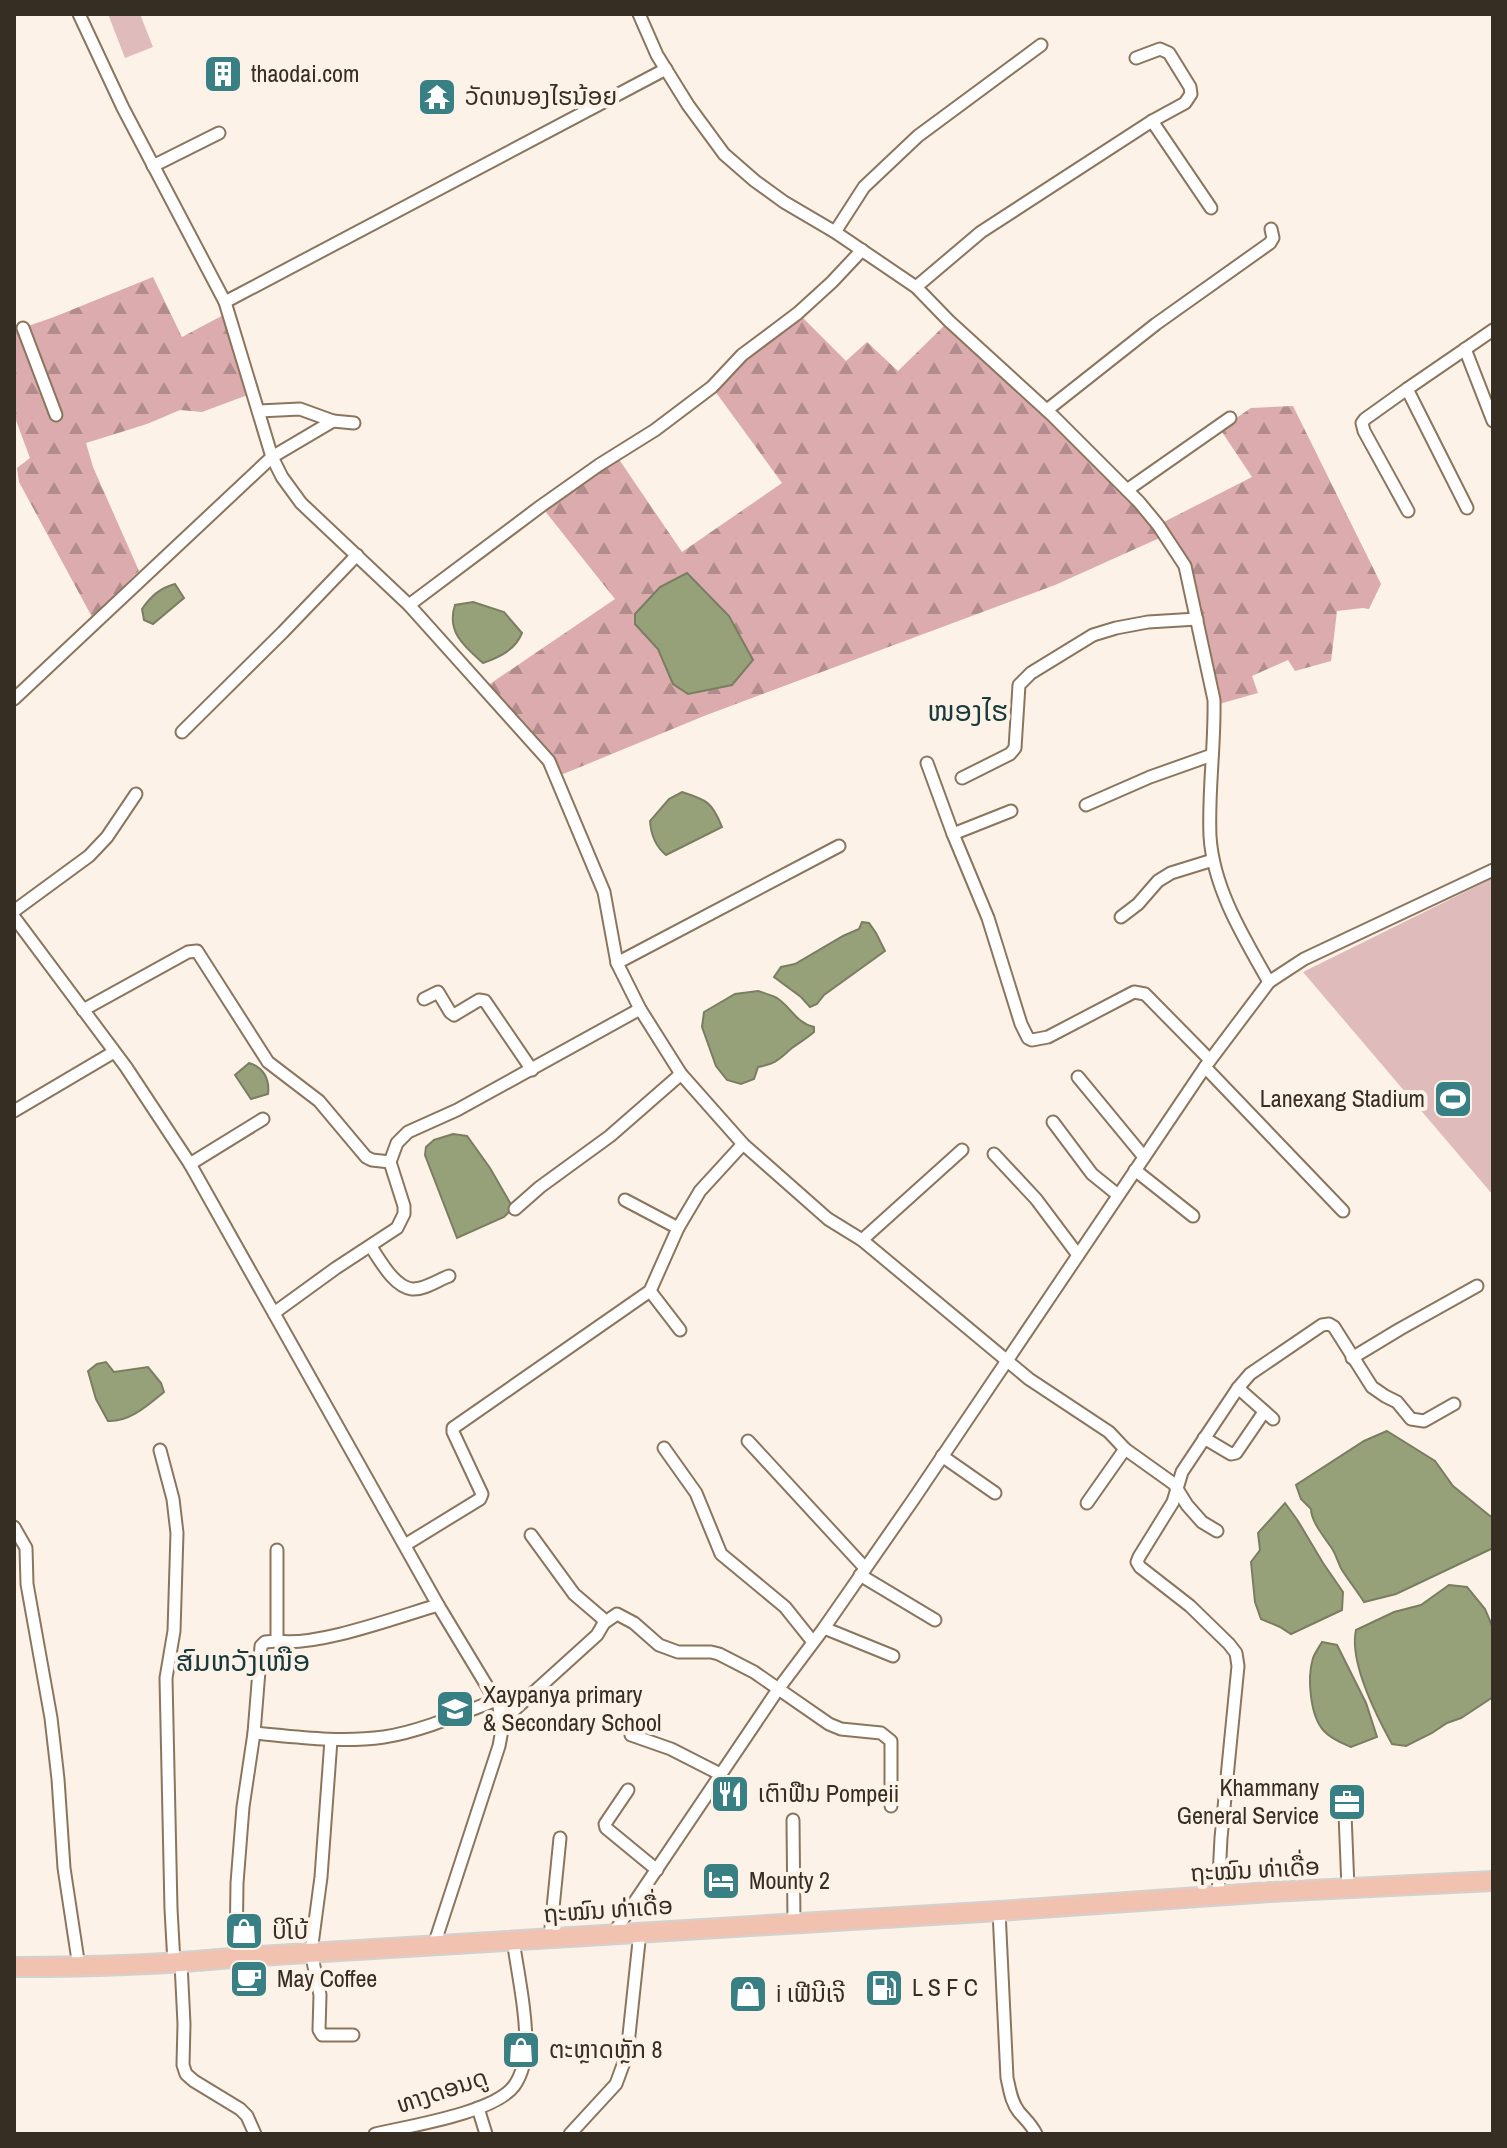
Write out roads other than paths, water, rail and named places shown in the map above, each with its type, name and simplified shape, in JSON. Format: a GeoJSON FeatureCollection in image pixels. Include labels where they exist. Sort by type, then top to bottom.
{"type":"FeatureCollection","features":[{"type":"Feature","properties":{"kind":"main road","name":"ຖະໝົນ ທ່າເດື່ອ"},"geometry":{"type":"LineString","coordinates":[[14,1967],[178,1963],[311,1952],[1493,1881]]}},
{"type":"Feature","properties":{"kind":"street"},"geometry":{"type":"LineString","coordinates":[[79,14],[153,166],[225,302],[272,457],[282,477],[301,503],[409,605],[549,761],[604,892],[617,963],[640,1009],[681,1074],[743,1144],[828,1219],[862,1240],[1005,1361],[1109,1432],[1125,1449],[1177,1487],[1202,1522],[1217,1531]]}},
{"type":"Feature","properties":{"kind":"street"},"geometry":{"type":"LineString","coordinates":[[639,14],[657,55],[701,125],[724,154],[764,188],[916,287],[1127,490],[1158,525],[1185,566],[1214,700],[1210,824],[1213,860],[1229,906],[1269,982]]}},
{"type":"Feature","properties":{"kind":"street"},"geometry":{"type":"LineString","coordinates":[[835,232],[864,187],[918,136],[1041,45]]}},
{"type":"Feature","properties":{"kind":"street"},"geometry":{"type":"LineString","coordinates":[[916,287],[981,232],[1152,121],[1185,103],[1191,94],[1190,87],[1169,53],[1160,49],[1136,58]]}},
{"type":"Feature","properties":{"kind":"street"},"geometry":{"type":"LineString","coordinates":[[225,302],[666,69]]}},
{"type":"Feature","properties":{"kind":"street"},"geometry":{"type":"LineString","coordinates":[[1152,121],[1211,208]]}},
{"type":"Feature","properties":{"kind":"street"},"geometry":{"type":"LineString","coordinates":[[153,166],[219,133]]}},
{"type":"Feature","properties":{"kind":"street"},"geometry":{"type":"LineString","coordinates":[[1047,410],[1156,324],[1270,243],[1273,238],[1271,229]]}},
{"type":"Feature","properties":{"kind":"street"},"geometry":{"type":"LineString","coordinates":[[409,605],[541,506],[655,430],[712,387],[742,355],[809,303],[862,250]]}},
{"type":"Feature","properties":{"kind":"street"},"geometry":{"type":"LineString","coordinates":[[23,328],[56,415]]}},
{"type":"Feature","properties":{"kind":"street"},"geometry":{"type":"LineString","coordinates":[[1408,511],[1362,423],[1493,330]]}},
{"type":"Feature","properties":{"kind":"street"},"geometry":{"type":"LineString","coordinates":[[1465,349],[1493,421]]}},
{"type":"Feature","properties":{"kind":"street"},"geometry":{"type":"LineString","coordinates":[[1407,389],[1467,508]]}},
{"type":"Feature","properties":{"kind":"street"},"geometry":{"type":"LineString","coordinates":[[259,411],[300,409],[333,421],[354,423]]}},
{"type":"Feature","properties":{"kind":"street"},"geometry":{"type":"LineString","coordinates":[[1127,490],[1230,418]]}},
{"type":"Feature","properties":{"kind":"street"},"geometry":{"type":"LineString","coordinates":[[14,699],[272,457],[333,421]]}},
{"type":"Feature","properties":{"kind":"street"},"geometry":{"type":"LineString","coordinates":[[182,732],[357,555]]}},
{"type":"Feature","properties":{"kind":"street"},"geometry":{"type":"LineString","coordinates":[[962,778],[1010,754],[1015,748],[1019,685],[1031,673],[1093,635],[1148,622],[1197,619]]}},
{"type":"Feature","properties":{"kind":"street"},"geometry":{"type":"LineString","coordinates":[[1086,805],[1150,777],[1212,755]]}},
{"type":"Feature","properties":{"kind":"street"},"geometry":{"type":"LineString","coordinates":[[927,763],[988,918],[1028,1038],[1048,1037],[1134,992],[1145,994],[1343,1211]]}},
{"type":"Feature","properties":{"kind":"street"},"geometry":{"type":"LineString","coordinates":[[14,911],[89,856],[107,837],[136,794]]}},
{"type":"Feature","properties":{"kind":"street"},"geometry":{"type":"LineString","coordinates":[[953,834],[1011,811]]}},
{"type":"Feature","properties":{"kind":"street"},"geometry":{"type":"LineString","coordinates":[[617,963],[839,846]]}},
{"type":"Feature","properties":{"kind":"street"},"geometry":{"type":"LineString","coordinates":[[1121,917],[1138,904],[1158,881],[1171,873],[1213,860]]}},
{"type":"Feature","properties":{"kind":"street"},"geometry":{"type":"LineString","coordinates":[[613,1934],[779,1688],[942,1456],[1207,1063],[1269,982],[1304,959],[1493,870]]}},
{"type":"Feature","properties":{"kind":"street"},"geometry":{"type":"LineString","coordinates":[[14,917],[114,1052],[190,1164],[438,1605],[496,1700],[502,1721],[499,1746],[434,1945]]}},
{"type":"Feature","properties":{"kind":"street"},"geometry":{"type":"LineString","coordinates":[[83,1010],[188,952],[197,951],[268,1062],[319,1101],[366,1157],[390,1162]]}},
{"type":"Feature","properties":{"kind":"street"},"geometry":{"type":"LineString","coordinates":[[424,999],[438,992],[454,1015],[479,1000],[485,1001],[532,1070]]}},
{"type":"Feature","properties":{"kind":"street"},"geometry":{"type":"LineString","coordinates":[[274,1313],[397,1228],[404,1214],[404,1206],[390,1162],[397,1143],[408,1132],[457,1110],[640,1009]]}},
{"type":"Feature","properties":{"kind":"street"},"geometry":{"type":"LineString","coordinates":[[14,1111],[114,1052]]}},
{"type":"Feature","properties":{"kind":"street"},"geometry":{"type":"LineString","coordinates":[[515,1209],[610,1136],[681,1074]]}},
{"type":"Feature","properties":{"kind":"street"},"geometry":{"type":"LineString","coordinates":[[1078,1077],[1144,1157]]}},
{"type":"Feature","properties":{"kind":"street"},"geometry":{"type":"LineString","coordinates":[[190,1164],[263,1119]]}},
{"type":"Feature","properties":{"kind":"street"},"geometry":{"type":"LineString","coordinates":[[1053,1122],[1092,1174],[1118,1195]]}},
{"type":"Feature","properties":{"kind":"street"},"geometry":{"type":"LineString","coordinates":[[405,1545],[480,1499],[482,1494],[453,1428],[650,1291],[678,1228],[700,1191],[743,1144]]}},
{"type":"Feature","properties":{"kind":"street"},"geometry":{"type":"LineString","coordinates":[[862,1240],[962,1150]]}},
{"type":"Feature","properties":{"kind":"street"},"geometry":{"type":"LineString","coordinates":[[994,1154],[1036,1199],[1078,1255]]}},
{"type":"Feature","properties":{"kind":"street"},"geometry":{"type":"LineString","coordinates":[[1135,1170],[1193,1216]]}},
{"type":"Feature","properties":{"kind":"street"},"geometry":{"type":"LineString","coordinates":[[625,1200],[678,1228]]}},
{"type":"Feature","properties":{"kind":"street"},"geometry":{"type":"LineString","coordinates":[[371,1247],[397,1281],[409,1288],[424,1287],[449,1276]]}},
{"type":"Feature","properties":{"kind":"street"},"geometry":{"type":"LineString","coordinates":[[1352,1358],[1477,1286]]}},
{"type":"Feature","properties":{"kind":"street"},"geometry":{"type":"LineString","coordinates":[[650,1291],[680,1330]]}},
{"type":"Feature","properties":{"kind":"street"},"geometry":{"type":"LineString","coordinates":[[1218,1896],[1238,1666],[1236,1653],[1190,1606],[1137,1562],[1173,1502],[1182,1472],[1238,1388],[1250,1374],[1322,1325],[1334,1327],[1372,1387],[1397,1402],[1411,1419],[1424,1421],[1454,1404]]}},
{"type":"Feature","properties":{"kind":"street"},"geometry":{"type":"LineString","coordinates":[[1204,1438],[1231,1454],[1236,1453],[1268,1416],[1238,1388]]}},
{"type":"Feature","properties":{"kind":"street"},"geometry":{"type":"LineString","coordinates":[[748,1441],[862,1571],[935,1620]]}},
{"type":"Feature","properties":{"kind":"street"},"geometry":{"type":"LineString","coordinates":[[664,1448],[696,1493],[721,1554],[785,1607],[813,1642]]}},
{"type":"Feature","properties":{"kind":"street"},"geometry":{"type":"LineString","coordinates":[[1087,1503],[1125,1449]]}},
{"type":"Feature","properties":{"kind":"street"},"geometry":{"type":"LineString","coordinates":[[160,1450],[173,1499],[177,1533],[174,1631],[166,1678],[171,1909],[184,2024],[183,2065],[186,2074],[194,2081],[240,2109],[247,2116],[255,2134]]}},
{"type":"Feature","properties":{"kind":"street"},"geometry":{"type":"LineString","coordinates":[[942,1456],[995,1493]]}},
{"type":"Feature","properties":{"kind":"street"},"geometry":{"type":"LineString","coordinates":[[14,1527],[26,1548],[27,1584],[51,1718],[64,1868],[79,1967]]}},
{"type":"Feature","properties":{"kind":"street"},"geometry":{"type":"LineString","coordinates":[[531,1535],[574,1594],[604,1623]]}},
{"type":"Feature","properties":{"kind":"street"},"geometry":{"type":"LineString","coordinates":[[277,1550],[277,1641]]}},
{"type":"Feature","properties":{"kind":"street"},"geometry":{"type":"LineString","coordinates":[[236,1957],[237,1883],[243,1807],[254,1733],[261,1646],[265,1642],[317,1639],[438,1605]]}},
{"type":"Feature","properties":{"kind":"street"},"geometry":{"type":"LineString","coordinates":[[502,1721],[617,1614],[624,1616],[659,1645],[678,1652],[719,1654],[779,1688],[829,1724],[841,1729],[887,1736],[891,1741],[891,1806]]}},
{"type":"Feature","properties":{"kind":"street"},"geometry":{"type":"LineString","coordinates":[[824,1628],[893,1656]]}},
{"type":"Feature","properties":{"kind":"street"},"geometry":{"type":"LineString","coordinates":[[254,1733],[331,1740],[370,1738],[405,1732],[496,1700]]}},
{"type":"Feature","properties":{"kind":"street"},"geometry":{"type":"LineString","coordinates":[[631,1735],[671,1749],[720,1774]]}},
{"type":"Feature","properties":{"kind":"street"},"geometry":{"type":"LineString","coordinates":[[331,1740],[321,1877],[311,1952],[320,1995],[319,2030],[322,2035],[353,2035]]}},
{"type":"Feature","properties":{"kind":"street"},"geometry":{"type":"LineString","coordinates":[[628,1790],[605,1824],[606,1828],[657,1870]]}},
{"type":"Feature","properties":{"kind":"street"},"geometry":{"type":"LineString","coordinates":[[1345,1814],[1348,1888]]}},
{"type":"Feature","properties":{"kind":"street"},"geometry":{"type":"LineString","coordinates":[[793,1820],[794,1922]]}},
{"type":"Feature","properties":{"kind":"street"},"geometry":{"type":"LineString","coordinates":[[550,1938],[560,1838]]}},
{"type":"Feature","properties":{"kind":"street"},"geometry":{"type":"LineString","coordinates":[[999,1911],[1007,2078],[1012,2100],[1036,2134]]}},
{"type":"Feature","properties":{"kind":"street"},"geometry":{"type":"LineString","coordinates":[[570,2134],[616,2084],[627,2054],[640,1932]]}},
{"type":"Feature","properties":{"kind":"street","name":"ທາງດອນດູ"},"geometry":{"type":"LineString","coordinates":[[375,2134],[478,2108],[513,2088],[524,2062],[526,2034],[513,1940]]}},
{"type":"Feature","properties":{"kind":"street"},"geometry":{"type":"LineString","coordinates":[[478,2108],[486,2134]]}},
{"type":"Feature","properties":{"kind":"place","name":"thaodai.com"},"geometry":{"type":"Point","coordinates":[223,74]}},
{"type":"Feature","properties":{"kind":"place","name":"ວັດຫນອງໄຮນ້ອຍ"},"geometry":{"type":"Point","coordinates":[437,97]}},
{"type":"Feature","properties":{"kind":"place","name":"Lanexang Stadium"},"geometry":{"type":"Point","coordinates":[1453,1099]}},
{"type":"Feature","properties":{"kind":"place","name":"Xaypanya primary & Secondary School"},"geometry":{"type":"Point","coordinates":[455,1709]}},
{"type":"Feature","properties":{"kind":"place","name":"ເຕົາຟືນ Pompeii"},"geometry":{"type":"Point","coordinates":[730,1794]}},
{"type":"Feature","properties":{"kind":"place","name":"Khammany General Service"},"geometry":{"type":"Point","coordinates":[1347,1802]}},
{"type":"Feature","properties":{"kind":"place","name":"Mounty 2"},"geometry":{"type":"Point","coordinates":[721,1881]}},
{"type":"Feature","properties":{"kind":"place","name":"ບິໂບ້"},"geometry":{"type":"Point","coordinates":[244,1931]}},
{"type":"Feature","properties":{"kind":"place","name":"May Coffee"},"geometry":{"type":"Point","coordinates":[249,1979]}},
{"type":"Feature","properties":{"kind":"place","name":"L S F C"},"geometry":{"type":"Point","coordinates":[884,1988]}},
{"type":"Feature","properties":{"kind":"place","name":"i ເຟີນີເຈີ"},"geometry":{"type":"Point","coordinates":[748,1994]}},
{"type":"Feature","properties":{"kind":"place","name":"ຕະຫຼາດຫຼັກ 8"},"geometry":{"type":"Point","coordinates":[521,2050]}},
{"type":"Feature","properties":{"kind":"district","name":"ໜອງໄຮ"},"geometry":{"type":"Point","coordinates":[968,711]}},
{"type":"Feature","properties":{"kind":"district","name":"ສົມຫວັງເໜືອ"},"geometry":{"type":"Point","coordinates":[243,1661]}}]}
